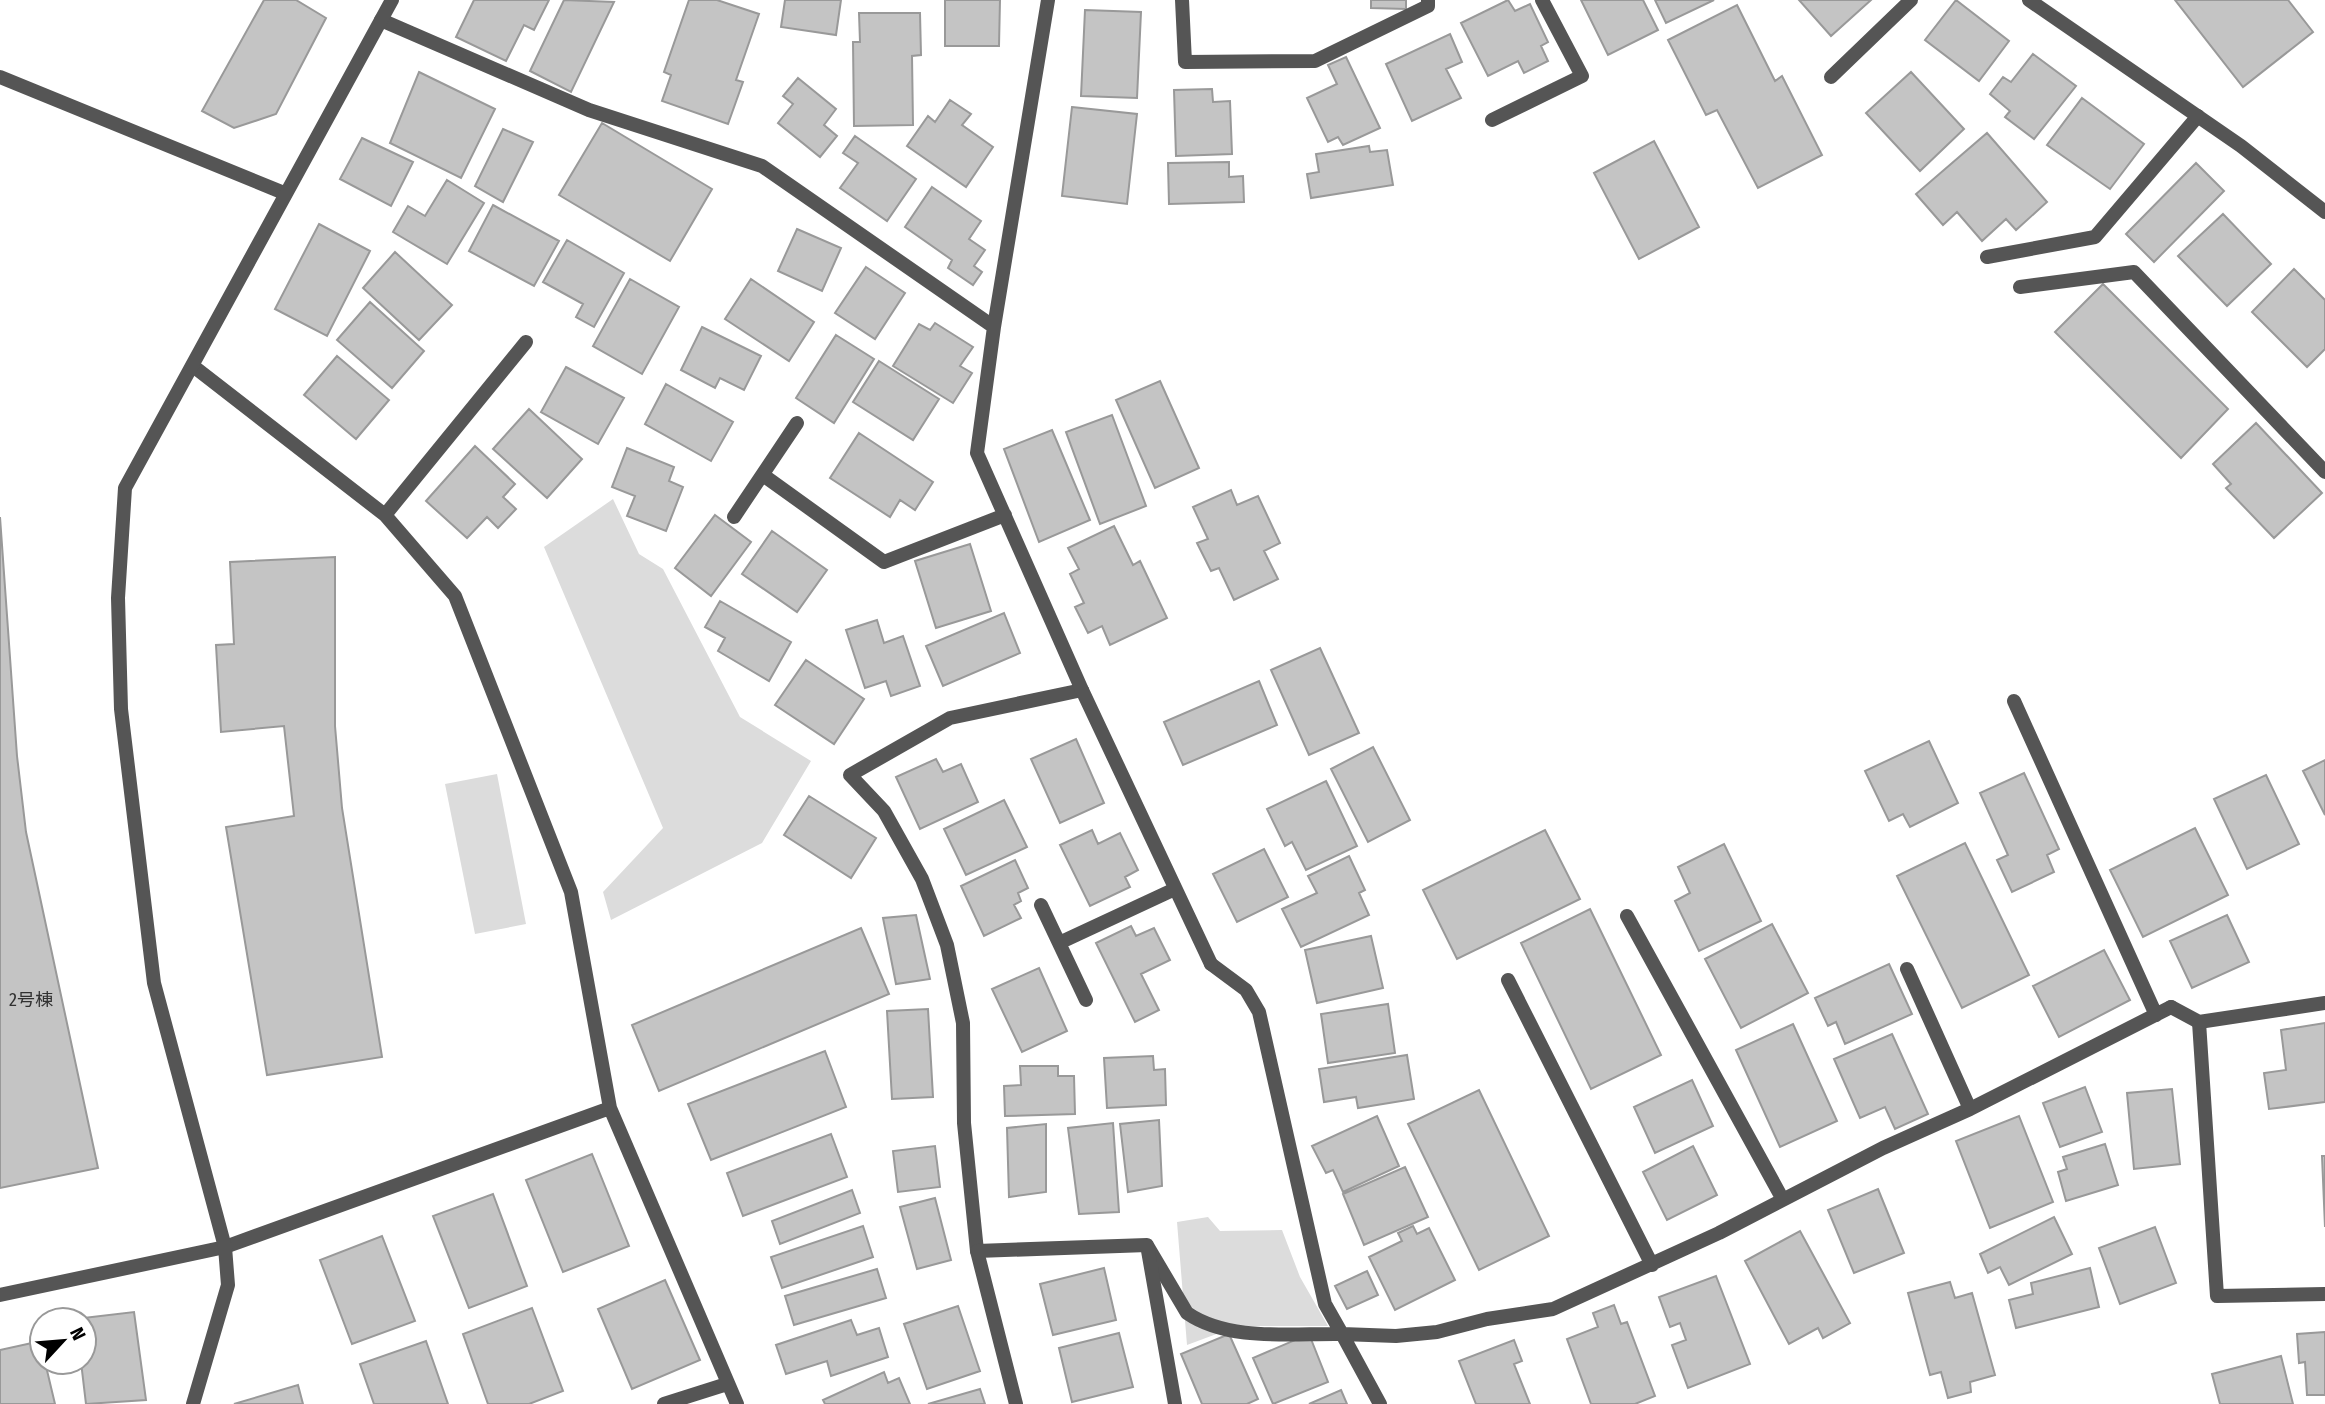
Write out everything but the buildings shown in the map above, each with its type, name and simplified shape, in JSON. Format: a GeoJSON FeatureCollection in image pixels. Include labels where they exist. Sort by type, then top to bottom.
{"type":"FeatureCollection","features":[{"type":"Feature","properties":{"kind":"street"},"geometry":{"type":"LineString","coordinates":[[192,1404],[228,1285],[225,1247],[153,983],[121,709],[118,598],[125,488],[284,193],[392,0]]}},
{"type":"Feature","properties":{"kind":"street"},"geometry":{"type":"LineString","coordinates":[[1048,0],[994,327],[977,453],[1082,690],[1211,964],[1246,990],[1259,1012],[1325,1304],[1380,1404]]}},
{"type":"Feature","properties":{"kind":"street"},"geometry":{"type":"LineString","coordinates":[[1182,0],[1185,62],[1315,61],[1428,6],[1428,0]]}},
{"type":"Feature","properties":{"kind":"street"},"geometry":{"type":"LineString","coordinates":[[1492,120],[1582,76],[1542,0]]}},
{"type":"Feature","properties":{"kind":"street"},"geometry":{"type":"LineString","coordinates":[[1831,77],[1911,0]]}},
{"type":"Feature","properties":{"kind":"street"},"geometry":{"type":"LineString","coordinates":[[2029,0],[2198,116],[2325,212]]}},
{"type":"Feature","properties":{"kind":"street"},"geometry":{"type":"LineString","coordinates":[[381,20],[589,110],[762,166],[994,327]]}},
{"type":"Feature","properties":{"kind":"street"},"geometry":{"type":"LineString","coordinates":[[0,77],[284,193]]}},
{"type":"Feature","properties":{"kind":"street"},"geometry":{"type":"LineString","coordinates":[[1987,257],[2095,237],[2198,116]]}},
{"type":"Feature","properties":{"kind":"street"},"geometry":{"type":"LineString","coordinates":[[2021,287],[2134,272],[2325,472]]}},
{"type":"Feature","properties":{"kind":"street"},"geometry":{"type":"LineString","coordinates":[[385,515],[526,342]]}},
{"type":"Feature","properties":{"kind":"street"},"geometry":{"type":"LineString","coordinates":[[193,366],[385,515],[456,596],[571,892],[610,1108],[737,1404]]}},
{"type":"Feature","properties":{"kind":"street"},"geometry":{"type":"LineString","coordinates":[[734,517],[797,423]]}},
{"type":"Feature","properties":{"kind":"street"},"geometry":{"type":"LineString","coordinates":[[763,475],[884,562],[1005,515]]}},
{"type":"Feature","properties":{"kind":"street"},"geometry":{"type":"LineString","coordinates":[[1016,1404],[977,1251],[964,1123],[963,1023],[947,945],[922,879],[884,811],[850,775],[950,718],[1082,690]]}},
{"type":"Feature","properties":{"kind":"street"},"geometry":{"type":"LineString","coordinates":[[2014,701],[2156,1015]]}},
{"type":"Feature","properties":{"kind":"street"},"geometry":{"type":"LineString","coordinates":[[1059,943],[1175,889]]}},
{"type":"Feature","properties":{"kind":"street"},"geometry":{"type":"LineString","coordinates":[[1041,905],[1086,1000]]}},
{"type":"Feature","properties":{"kind":"street"},"geometry":{"type":"LineString","coordinates":[[1627,916],[1782,1198]]}},
{"type":"Feature","properties":{"kind":"street"},"geometry":{"type":"LineString","coordinates":[[1907,968],[1970,1109]]}},
{"type":"Feature","properties":{"kind":"street"},"geometry":{"type":"LineString","coordinates":[[1508,980],[1652,1265]]}},
{"type":"Feature","properties":{"kind":"street"},"geometry":{"type":"LineString","coordinates":[[1147,1245],[1187,1313],[1224,1330],[1396,1336],[1437,1332],[1487,1319],[1553,1309],[1652,1265],[1782,1198],[1970,1109],[2171,1007],[2199,1022],[2325,1003]]}},
{"type":"Feature","properties":{"kind":"street"},"geometry":{"type":"LineString","coordinates":[[2199,1022],[2217,1296],[2325,1294]]}},
{"type":"Feature","properties":{"kind":"street"},"geometry":{"type":"LineString","coordinates":[[0,1295],[225,1247],[610,1108]]}},
{"type":"Feature","properties":{"kind":"street"},"geometry":{"type":"LineString","coordinates":[[977,1251],[1147,1245]]}},
{"type":"Feature","properties":{"kind":"street"},"geometry":{"type":"LineString","coordinates":[[1147,1245],[1175,1404]]}},
{"type":"Feature","properties":{"kind":"street"},"geometry":{"type":"LineString","coordinates":[[664,1404],[727,1384]]}},
{"type":"Feature","properties":{"kind":"shaded area"},"geometry":{"type":"Polygon","coordinates":[[[613,499],[639,554],[663,569],[740,717],[811,761],[762,843],[611,920],[603,892],[663,828],[544,547],[613,499]]]}},
{"type":"Feature","properties":{"kind":"shaded area"},"geometry":{"type":"Polygon","coordinates":[[[497,774],[526,924],[475,934],[445,784],[497,774]]]}},
{"type":"Feature","properties":{"kind":"shaded area"},"geometry":{"type":"Polygon","coordinates":[[[1208,1217],[1220,1231],[1282,1230],[1300,1277],[1328,1326],[1238,1326],[1187,1345],[1177,1222],[1208,1217]]]}}]}
